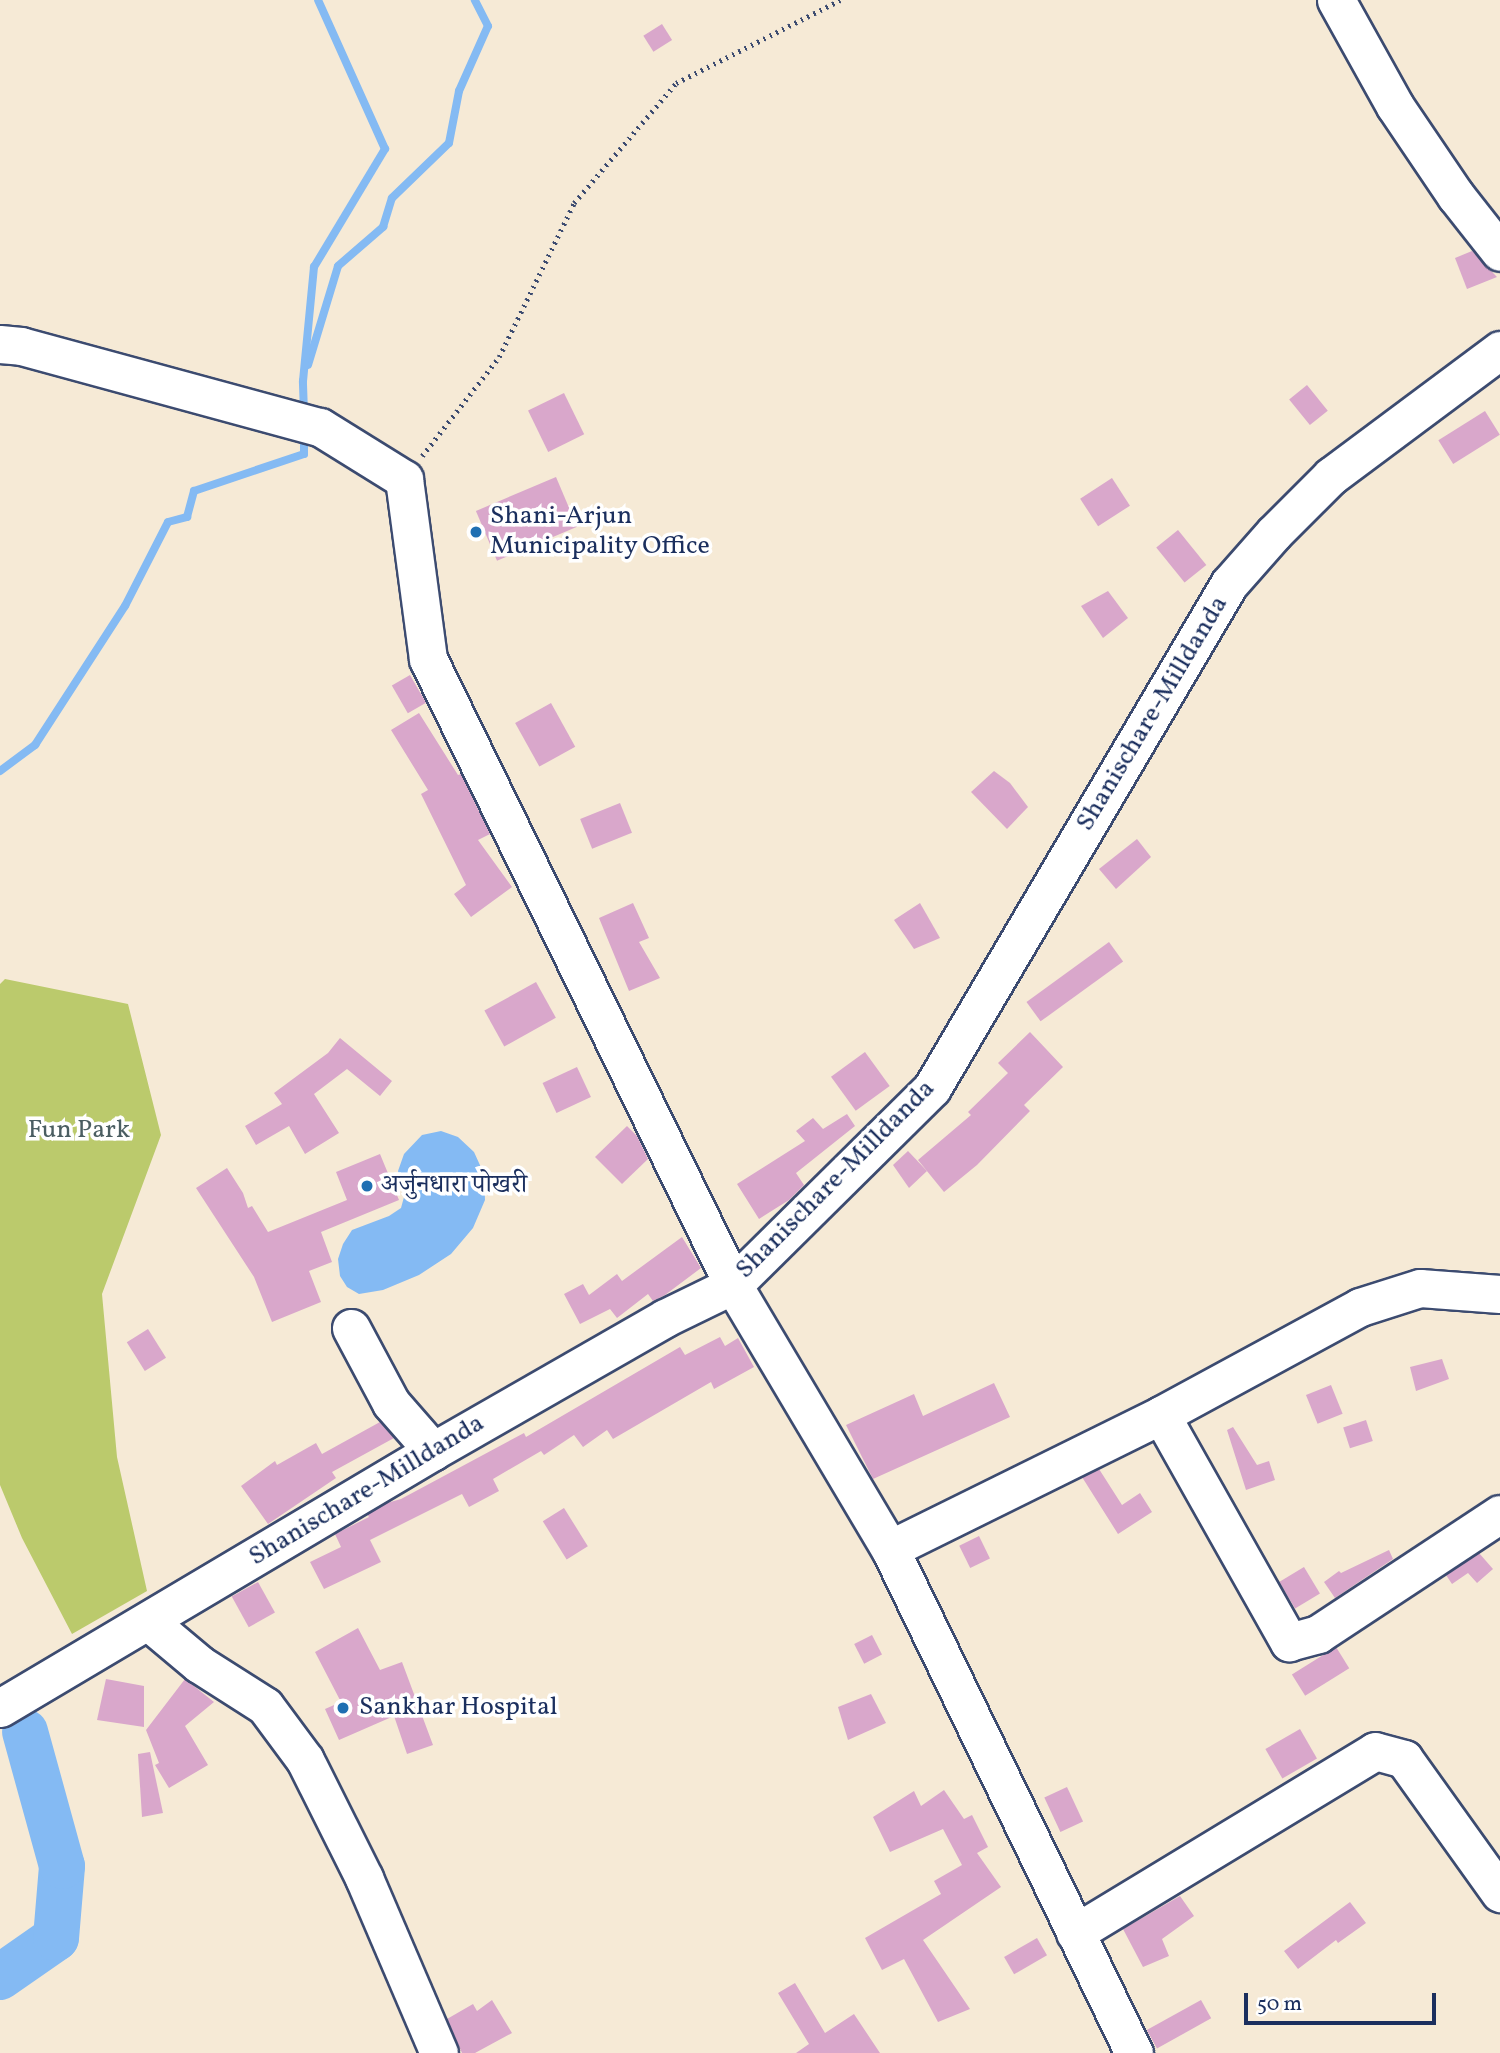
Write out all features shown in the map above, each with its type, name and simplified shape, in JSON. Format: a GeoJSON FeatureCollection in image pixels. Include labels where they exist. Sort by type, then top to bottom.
{"type":"FeatureCollection","features":[{"type":"Feature","properties":{"kind":"street"},"geometry":{"type":"LineString","coordinates":[[1335,0],[1395,106],[1456,196],[1500,252]]}},
{"type":"Feature","properties":{"kind":"street"},"geometry":{"type":"LineString","coordinates":[[0,344],[20,346],[320,427],[404,479],[428,659],[733,1285],[890,1549],[1134,2053]]}},
{"type":"Feature","properties":{"kind":"street","name":"Shanischare-Milldanda"},"geometry":{"type":"LineString","coordinates":[[0,1708],[433,1451],[665,1318],[733,1285],[932,1088],[1229,584],[1274,533],[1331,476],[1500,350]]}},
{"type":"Feature","properties":{"kind":"street"},"geometry":{"type":"LineString","coordinates":[[890,1549],[1161,1415],[1360,1307],[1420,1288],[1500,1294]]}},
{"type":"Feature","properties":{"kind":"street"},"geometry":{"type":"LineString","coordinates":[[351,1328],[391,1403],[433,1451]]}},
{"type":"Feature","properties":{"kind":"street"},"geometry":{"type":"LineString","coordinates":[[1161,1415],[1289,1642],[1318,1634],[1500,1514]]}},
{"type":"Feature","properties":{"kind":"street"},"geometry":{"type":"LineString","coordinates":[[149,1622],[199,1664],[265,1706],[305,1760],[364,1878],[439,2053]]}},
{"type":"Feature","properties":{"kind":"street"},"geometry":{"type":"LineString","coordinates":[[1075,1933],[1375,1751],[1404,1759],[1500,1893]]}},
{"type":"Feature","properties":{"kind":"path"},"geometry":{"type":"LineString","coordinates":[[404,479],[499,357],[574,203],[676,83],[840,0]]}},
{"type":"Feature","properties":{"kind":"green space","name":"Fun Park"},"geometry":{"type":"Polygon","coordinates":[[[5,979],[128,1004],[161,1135],[102,1294],[117,1457],[147,1591],[72,1634],[22,1538],[0,1485],[0,984],[5,979]]]}},
{"type":"Feature","properties":{"kind":"water"},"geometry":{"type":"Polygon","coordinates":[[[441,1131],[458,1137],[474,1152],[484,1174],[485,1200],[473,1228],[451,1254],[419,1275],[383,1290],[359,1294],[347,1287],[340,1276],[338,1259],[343,1244],[352,1230],[389,1216],[401,1208],[404,1197],[398,1171],[404,1154],[422,1135],[441,1131]]]}},
{"type":"Feature","properties":{"kind":"building"},"geometry":{"type":"Polygon","coordinates":[[[662,24],[672,40],[653,52],[643,36],[662,24]]]}},
{"type":"Feature","properties":{"kind":"building"},"geometry":{"type":"Polygon","coordinates":[[[1472,251],[1497,277],[1467,289],[1455,258],[1472,251]]]}},
{"type":"Feature","properties":{"kind":"building"},"geometry":{"type":"Polygon","coordinates":[[[1307,385],[1328,411],[1310,425],[1289,399],[1307,385]]]}},
{"type":"Feature","properties":{"kind":"building"},"geometry":{"type":"Polygon","coordinates":[[[564,393],[584,434],[548,452],[528,411],[564,393]]]}},
{"type":"Feature","properties":{"kind":"building"},"geometry":{"type":"Polygon","coordinates":[[[1485,411],[1500,435],[1453,464],[1438,440],[1485,411]]]}},
{"type":"Feature","properties":{"kind":"building"},"geometry":{"type":"Polygon","coordinates":[[[556,477],[577,527],[497,561],[476,511],[556,477]]]}},
{"type":"Feature","properties":{"kind":"building"},"geometry":{"type":"Polygon","coordinates":[[[1112,478],[1130,506],[1098,526],[1080,499],[1112,478]]]}},
{"type":"Feature","properties":{"kind":"building"},"geometry":{"type":"Polygon","coordinates":[[[1178,530],[1206,565],[1185,583],[1156,548],[1178,530]]]}},
{"type":"Feature","properties":{"kind":"building"},"geometry":{"type":"Polygon","coordinates":[[[1108,591],[1128,618],[1103,638],[1081,606],[1108,591]]]}},
{"type":"Feature","properties":{"kind":"building"},"geometry":{"type":"Polygon","coordinates":[[[410,675],[426,703],[408,713],[392,686],[410,675]]]}},
{"type":"Feature","properties":{"kind":"building"},"geometry":{"type":"Polygon","coordinates":[[[551,703],[575,747],[539,767],[515,723],[551,703]]]}},
{"type":"Feature","properties":{"kind":"building"},"geometry":{"type":"Polygon","coordinates":[[[419,713],[458,775],[461,774],[490,834],[478,840],[512,887],[471,917],[454,894],[466,885],[421,794],[428,790],[391,730],[419,713]]]}},
{"type":"Feature","properties":{"kind":"building"},"geometry":{"type":"Polygon","coordinates":[[[994,771],[1010,783],[1028,807],[1007,829],[971,792],[994,771]]]}},
{"type":"Feature","properties":{"kind":"building"},"geometry":{"type":"Polygon","coordinates":[[[620,803],[632,833],[592,849],[580,819],[620,803]]]}},
{"type":"Feature","properties":{"kind":"building"},"geometry":{"type":"Polygon","coordinates":[[[1137,839],[1151,857],[1116,889],[1099,869],[1137,839]]]}},
{"type":"Feature","properties":{"kind":"building"},"geometry":{"type":"Polygon","coordinates":[[[633,903],[649,938],[639,942],[660,978],[629,991],[599,918],[633,903]]]}},
{"type":"Feature","properties":{"kind":"building"},"geometry":{"type":"Polygon","coordinates":[[[920,903],[940,938],[914,949],[894,920],[920,903]]]}},
{"type":"Feature","properties":{"kind":"building"},"geometry":{"type":"Polygon","coordinates":[[[1109,942],[1123,961],[1041,1021],[1026,1002],[1109,942]]]}},
{"type":"Feature","properties":{"kind":"building"},"geometry":{"type":"Polygon","coordinates":[[[536,982],[556,1018],[504,1046],[484,1011],[536,982]]]}},
{"type":"Feature","properties":{"kind":"building"},"geometry":{"type":"Polygon","coordinates":[[[1030,1032],[1063,1067],[1024,1105],[1030,1111],[977,1165],[944,1192],[918,1160],[971,1115],[968,1112],[1008,1073],[998,1063],[1030,1032]]]}},
{"type":"Feature","properties":{"kind":"building"},"geometry":{"type":"Polygon","coordinates":[[[340,1038],[392,1081],[380,1096],[347,1069],[314,1094],[339,1133],[305,1154],[289,1126],[256,1145],[245,1126],[282,1104],[274,1093],[328,1053],[340,1038]]]}},
{"type":"Feature","properties":{"kind":"building"},"geometry":{"type":"Polygon","coordinates":[[[865,1052],[890,1086],[856,1111],[831,1077],[865,1052]]]}},
{"type":"Feature","properties":{"kind":"building"},"geometry":{"type":"Polygon","coordinates":[[[577,1067],[591,1097],[557,1113],[543,1083],[577,1067]]]}},
{"type":"Feature","properties":{"kind":"building"},"geometry":{"type":"Polygon","coordinates":[[[847,1114],[855,1126],[796,1173],[804,1185],[789,1200],[759,1219],[737,1184],[805,1141],[796,1131],[813,1118],[823,1129],[847,1114]]]}},
{"type":"Feature","properties":{"kind":"building"},"geometry":{"type":"Polygon","coordinates":[[[627,1126],[637,1136],[648,1159],[622,1184],[595,1157],[627,1126]]]}},
{"type":"Feature","properties":{"kind":"building"},"geometry":{"type":"Polygon","coordinates":[[[908,1151],[927,1171],[909,1188],[893,1165],[908,1151]]]}},
{"type":"Feature","properties":{"kind":"building"},"geometry":{"type":"Polygon","coordinates":[[[380,1154],[399,1200],[321,1232],[332,1262],[309,1271],[321,1302],[272,1322],[254,1277],[196,1188],[227,1168],[243,1193],[248,1208],[252,1206],[268,1232],[347,1200],[336,1172],[380,1154]]]}},
{"type":"Feature","properties":{"kind":"building"},"geometry":{"type":"Polygon","coordinates":[[[682,1237],[701,1268],[665,1295],[653,1301],[648,1294],[617,1318],[610,1309],[580,1324],[564,1294],[583,1284],[589,1295],[617,1274],[622,1281],[682,1237]]]}},
{"type":"Feature","properties":{"kind":"building"},"geometry":{"type":"Polygon","coordinates":[[[148,1329],[166,1358],[145,1371],[127,1342],[148,1329]]]}},
{"type":"Feature","properties":{"kind":"building"},"geometry":{"type":"Polygon","coordinates":[[[720,1337],[725,1346],[738,1338],[754,1367],[714,1389],[711,1382],[613,1439],[607,1430],[583,1447],[574,1435],[544,1455],[541,1451],[493,1479],[499,1491],[469,1507],[462,1494],[370,1540],[381,1562],[324,1589],[310,1562],[341,1547],[335,1534],[369,1517],[367,1514],[387,1503],[401,1499],[524,1433],[526,1437],[680,1347],[685,1355],[720,1337]]]}},
{"type":"Feature","properties":{"kind":"building"},"geometry":{"type":"Polygon","coordinates":[[[1442,1359],[1449,1379],[1416,1391],[1410,1367],[1442,1359]]]}},
{"type":"Feature","properties":{"kind":"building"},"geometry":{"type":"Polygon","coordinates":[[[994,1383],[1010,1417],[873,1479],[846,1425],[914,1394],[923,1416],[994,1383]]]}},
{"type":"Feature","properties":{"kind":"building"},"geometry":{"type":"Polygon","coordinates":[[[1331,1385],[1343,1414],[1318,1424],[1306,1395],[1331,1385]]]}},
{"type":"Feature","properties":{"kind":"building"},"geometry":{"type":"Polygon","coordinates":[[[1366,1420],[1373,1441],[1350,1448],[1343,1427],[1366,1420]]]}},
{"type":"Feature","properties":{"kind":"building"},"geometry":{"type":"Polygon","coordinates":[[[380,1422],[394,1438],[332,1472],[336,1478],[268,1524],[241,1486],[275,1461],[277,1465],[316,1443],[322,1454],[380,1422]]]}},
{"type":"Feature","properties":{"kind":"building"},"geometry":{"type":"Polygon","coordinates":[[[1233,1427],[1257,1465],[1269,1461],[1275,1480],[1246,1490],[1227,1430],[1233,1427]]]}},
{"type":"Feature","properties":{"kind":"building"},"geometry":{"type":"Polygon","coordinates":[[[1099,1469],[1122,1505],[1140,1493],[1152,1512],[1118,1534],[1082,1477],[1099,1469]]]}},
{"type":"Feature","properties":{"kind":"building"},"geometry":{"type":"Polygon","coordinates":[[[564,1508],[588,1546],[567,1559],[543,1521],[564,1508]]]}},
{"type":"Feature","properties":{"kind":"building"},"geometry":{"type":"Polygon","coordinates":[[[979,1536],[990,1558],[970,1568],[959,1546],[979,1536]]]}},
{"type":"Feature","properties":{"kind":"building"},"geometry":{"type":"Polygon","coordinates":[[[1389,1550],[1393,1559],[1335,1598],[1324,1582],[1339,1571],[1341,1573],[1389,1550]]]}},
{"type":"Feature","properties":{"kind":"building"},"geometry":{"type":"Polygon","coordinates":[[[1479,1553],[1493,1569],[1477,1583],[1468,1573],[1452,1584],[1446,1575],[1479,1553]]]}},
{"type":"Feature","properties":{"kind":"building"},"geometry":{"type":"Polygon","coordinates":[[[1304,1567],[1320,1594],[1295,1609],[1279,1582],[1304,1567]]]}},
{"type":"Feature","properties":{"kind":"building"},"geometry":{"type":"Polygon","coordinates":[[[258,1582],[275,1613],[249,1627],[232,1597],[258,1582]]]}},
{"type":"Feature","properties":{"kind":"building"},"geometry":{"type":"Polygon","coordinates":[[[358,1628],[380,1670],[402,1662],[433,1745],[407,1754],[394,1716],[339,1740],[325,1709],[341,1702],[315,1652],[358,1628]]]}},
{"type":"Feature","properties":{"kind":"building"},"geometry":{"type":"Polygon","coordinates":[[[872,1635],[882,1655],[864,1664],[854,1644],[872,1635]]]}},
{"type":"Feature","properties":{"kind":"building"},"geometry":{"type":"Polygon","coordinates":[[[1336,1647],[1349,1668],[1305,1696],[1292,1675],[1336,1647]]]}},
{"type":"Feature","properties":{"kind":"building"},"geometry":{"type":"Polygon","coordinates":[[[106,1679],[144,1686],[144,1727],[97,1720],[106,1679]]]}},
{"type":"Feature","properties":{"kind":"building"},"geometry":{"type":"Polygon","coordinates":[[[185,1679],[214,1702],[185,1726],[208,1765],[169,1788],[155,1765],[159,1763],[146,1730],[185,1679]]]}},
{"type":"Feature","properties":{"kind":"building"},"geometry":{"type":"Polygon","coordinates":[[[871,1694],[886,1723],[848,1740],[838,1707],[871,1694]]]}},
{"type":"Feature","properties":{"kind":"building"},"geometry":{"type":"Polygon","coordinates":[[[1300,1729],[1317,1758],[1282,1778],[1265,1749],[1300,1729]]]}},
{"type":"Feature","properties":{"kind":"building"},"geometry":{"type":"Polygon","coordinates":[[[150,1752],[163,1813],[142,1817],[138,1754],[150,1752]]]}},
{"type":"Feature","properties":{"kind":"building"},"geometry":{"type":"Polygon","coordinates":[[[1067,1787],[1083,1821],[1060,1832],[1044,1798],[1067,1787]]]}},
{"type":"Feature","properties":{"kind":"building"},"geometry":{"type":"Polygon","coordinates":[[[944,1790],[964,1819],[972,1815],[988,1847],[977,1853],[1001,1887],[923,1940],[970,2009],[938,2022],[904,1959],[882,1970],[865,1938],[941,1894],[934,1881],[962,1865],[943,1829],[890,1852],[873,1817],[914,1791],[921,1806],[944,1790]]]}},
{"type":"Feature","properties":{"kind":"building"},"geometry":{"type":"Polygon","coordinates":[[[1180,1896],[1194,1916],[1162,1939],[1169,1956],[1143,1967],[1123,1929],[1180,1896]]]}},
{"type":"Feature","properties":{"kind":"building"},"geometry":{"type":"Polygon","coordinates":[[[1350,1902],[1366,1923],[1338,1943],[1336,1940],[1298,1969],[1284,1951],[1350,1902]]]}},
{"type":"Feature","properties":{"kind":"building"},"geometry":{"type":"Polygon","coordinates":[[[1037,1938],[1047,1955],[1014,1974],[1004,1957],[1037,1938]]]}},
{"type":"Feature","properties":{"kind":"building"},"geometry":{"type":"Polygon","coordinates":[[[795,1983],[825,2033],[854,2014],[880,2053],[796,2053],[809,2044],[778,1993],[795,1983]]]}},
{"type":"Feature","properties":{"kind":"building"},"geometry":{"type":"Polygon","coordinates":[[[492,2000],[512,2033],[475,2053],[462,2053],[447,2019],[473,2004],[477,2011],[492,2000]]]}},
{"type":"Feature","properties":{"kind":"building"},"geometry":{"type":"Polygon","coordinates":[[[1201,2000],[1211,2018],[1157,2048],[1147,2030],[1201,2000]]]}},
{"type":"Feature","properties":{"kind":"waterway"},"geometry":{"type":"LineString","coordinates":[[304,413],[303,381],[314,267],[385,149],[318,0]]}},
{"type":"Feature","properties":{"kind":"waterway"},"geometry":{"type":"LineString","coordinates":[[308,365],[338,266],[383,227],[392,198],[449,143],[459,91],[488,26],[475,0]]}},
{"type":"Feature","properties":{"kind":"waterway"},"geometry":{"type":"LineString","coordinates":[[0,771],[35,745],[125,606],[168,522],[187,517],[194,491],[304,454],[304,433]]}},
{"type":"Feature","properties":{"kind":"waterway"},"geometry":{"type":"LineString","coordinates":[[0,1977],[56,1938],[62,1866],[25,1732]]}},
{"type":"Feature","properties":{"kind":"place","name":"Shani-Arjun Municipality Office"},"geometry":{"type":"Point","coordinates":[476,532]}},
{"type":"Feature","properties":{"kind":"place","name":"अर्जुनधारा पोखरी"},"geometry":{"type":"Point","coordinates":[367,1186]}},
{"type":"Feature","properties":{"kind":"place","name":"Sankhar Hospital"},"geometry":{"type":"Point","coordinates":[343,1708]}}]}
